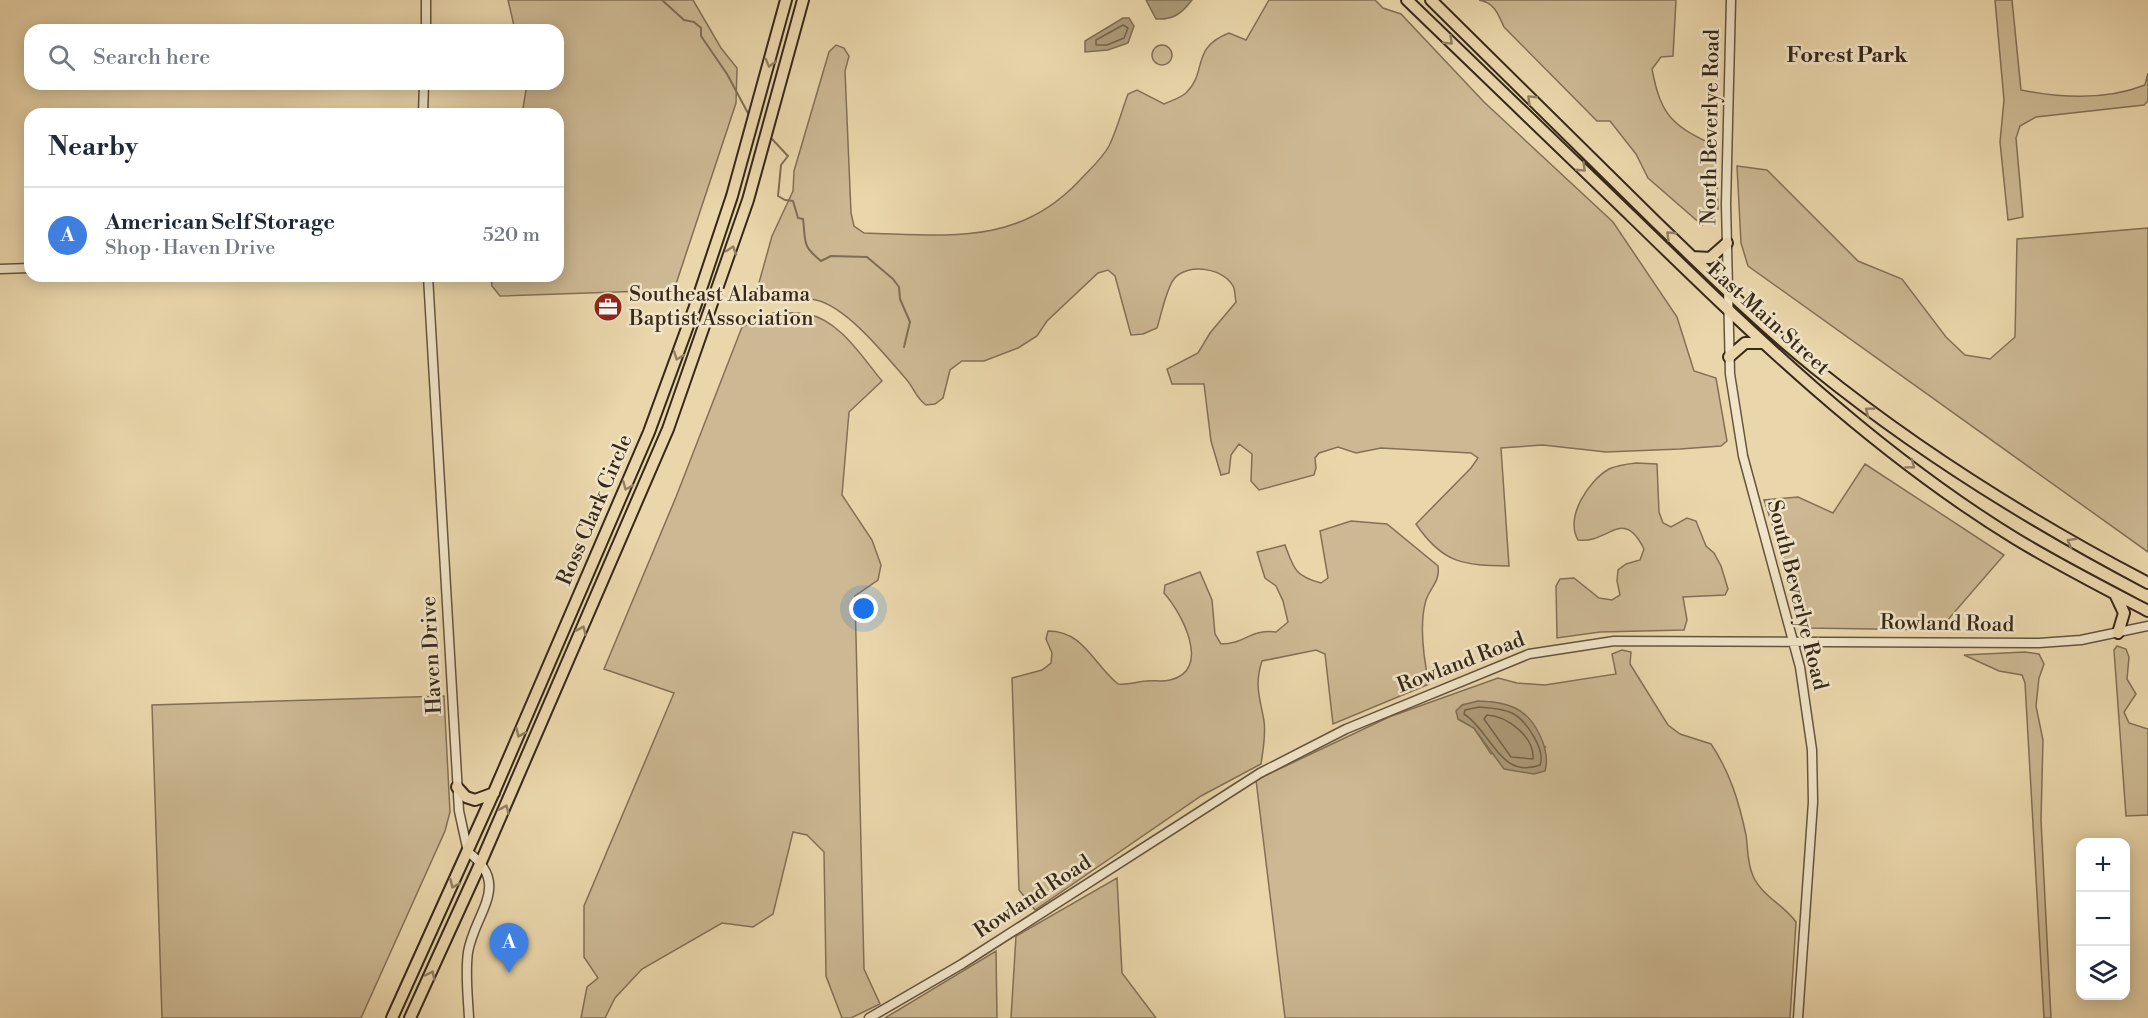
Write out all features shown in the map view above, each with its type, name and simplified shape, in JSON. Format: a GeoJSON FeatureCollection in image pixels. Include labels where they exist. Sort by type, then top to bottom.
{"type":"FeatureCollection","features":[{"type":"Feature","properties":{"kind":"highway","name":"Ross Clark Circle"},"geometry":{"type":"LineString","coordinates":[[410,1018],[481,862],[668,429],[741,221],[802,0]]}},
{"type":"Feature","properties":{"kind":"highway","name":"East Main Street"},"geometry":{"type":"LineString","coordinates":[[1407,0],[1728,311],[1865,429],[1959,500],[2016,539],[2148,611]]}},
{"type":"Feature","properties":{"kind":"highway","name":"East Main Street"},"geometry":{"type":"LineString","coordinates":[[1431,0],[1692,257],[1813,367],[1933,457],[2027,517],[2148,583]]}},
{"type":"Feature","properties":{"kind":"highway","name":"Ross Clark Circle"},"geometry":{"type":"LineString","coordinates":[[392,1018],[554,656],[652,423],[698,301],[787,2]]}},
{"type":"Feature","properties":{"kind":"highway"},"geometry":{"type":"LineString","coordinates":[[787,2],[798,17]]}},
{"type":"Feature","properties":{"kind":"highway"},"geometry":{"type":"LineString","coordinates":[[787,2],[795,29]]}},
{"type":"Feature","properties":{"kind":"highway"},"geometry":{"type":"LineString","coordinates":[[1692,257],[1710,258],[1727,243]]}},
{"type":"Feature","properties":{"kind":"highway"},"geometry":{"type":"LineString","coordinates":[[1729,357],[1745,343],[1763,343]]}},
{"type":"Feature","properties":{"kind":"highway"},"geometry":{"type":"LineString","coordinates":[[652,423],[668,429]]}},
{"type":"Feature","properties":{"kind":"highway"},"geometry":{"type":"LineString","coordinates":[[2114,593],[2124,613],[2118,633]]}},
{"type":"Feature","properties":{"kind":"highway"},"geometry":{"type":"LineString","coordinates":[[554,656],[568,663]]}},
{"type":"Feature","properties":{"kind":"highway"},"geometry":{"type":"LineString","coordinates":[[457,787],[466,797],[475,800],[494,792]]}},
{"type":"Feature","properties":{"kind":"street"},"geometry":{"type":"LineString","coordinates":[[426,0],[426,24]]}},
{"type":"Feature","properties":{"kind":"street","name":"North Beverlye Road"},"geometry":{"type":"LineString","coordinates":[[1728,291],[1726,125],[1731,0]]}},
{"type":"Feature","properties":{"kind":"street"},"geometry":{"type":"LineString","coordinates":[[423,108],[424,90]]}},
{"type":"Feature","properties":{"kind":"street"},"geometry":{"type":"LineString","coordinates":[[0,269],[24,268]]}},
{"type":"Feature","properties":{"kind":"street","name":"Haven Drive"},"geometry":{"type":"LineString","coordinates":[[428,282],[457,787],[461,827],[468,852]]}},
{"type":"Feature","properties":{"kind":"street","name":"South Beverlye Road"},"geometry":{"type":"LineString","coordinates":[[1728,291],[1729,357],[1734,407],[1743,456],[1794,640],[1809,721],[1813,775],[1798,1018]]}},
{"type":"Feature","properties":{"kind":"street","name":"Rowland Road"},"geometry":{"type":"LineString","coordinates":[[869,1018],[962,964],[1260,773],[1346,729],[1424,695],[1529,654],[1614,641],[1794,640],[2039,643],[2118,633],[2148,626]]}},
{"type":"Feature","properties":{"kind":"street"},"geometry":{"type":"LineString","coordinates":[[468,852],[481,862],[489,876],[489,890],[468,951],[469,1018]]}},
{"type":"Feature","properties":{"kind":"shaded area"},"geometry":{"type":"Polygon","coordinates":[[[508,0],[693,0],[721,48],[737,68],[736,103],[674,290],[500,296],[492,286],[492,282],[564,282],[564,108],[523,108],[526,90],[564,90],[564,24],[514,24],[508,0]]]}},
{"type":"Feature","properties":{"kind":"shaded area"},"geometry":{"type":"Polygon","coordinates":[[[1269,0],[1375,0],[1383,8],[1401,14],[1484,102],[1613,222],[1677,317],[1694,371],[1716,378],[1727,441],[1721,446],[1606,452],[1543,445],[1501,448],[1509,566],[1479,565],[1455,560],[1445,555],[1435,547],[1416,524],[1471,468],[1478,458],[1471,453],[1381,448],[1356,453],[1338,447],[1319,453],[1315,458],[1314,475],[1259,490],[1251,481],[1252,454],[1239,444],[1231,455],[1229,473],[1221,475],[1211,441],[1204,384],[1172,384],[1167,369],[1198,353],[1210,333],[1236,302],[1234,288],[1230,281],[1215,272],[1197,269],[1180,274],[1174,279],[1169,289],[1157,328],[1143,334],[1131,335],[1115,276],[1108,270],[1098,273],[1047,321],[1037,336],[1018,348],[984,361],[962,361],[950,370],[943,398],[935,404],[926,405],[876,345],[853,322],[828,304],[793,297],[755,297],[772,236],[793,191],[794,171],[829,52],[836,45],[844,48],[849,56],[845,71],[851,213],[854,226],[864,233],[952,235],[979,233],[1005,227],[1031,217],[1055,202],[1079,181],[1106,151],[1128,94],[1137,90],[1164,104],[1184,95],[1193,85],[1204,53],[1209,46],[1229,33],[1246,40],[1269,0]]]}},
{"type":"Feature","properties":{"kind":"shaded area"},"geometry":{"type":"Polygon","coordinates":[[[1479,0],[1676,0],[1673,56],[1661,57],[1652,69],[1660,98],[1671,118],[1679,126],[1716,146],[1718,209],[1713,218],[1702,225],[1648,178],[1636,154],[1610,121],[1597,121],[1504,27],[1492,6],[1479,0]]]}},
{"type":"Feature","properties":{"kind":"shaded area"},"geometry":{"type":"Polygon","coordinates":[[[1995,0],[2012,0],[2021,90],[2068,96],[2115,93],[2145,85],[2148,73],[2148,101],[2144,105],[2036,117],[2020,126],[2016,138],[2023,217],[2008,220],[2000,142],[2004,100],[1995,0]]]}},
{"type":"Feature","properties":{"kind":"shaded area"},"geometry":{"type":"Polygon","coordinates":[[[1162,45],[1169,48],[1172,55],[1169,62],[1162,65],[1155,62],[1152,55],[1155,48],[1162,45]]]}},
{"type":"Feature","properties":{"kind":"shaded area"},"geometry":{"type":"Polygon","coordinates":[[[1737,166],[1767,170],[1858,261],[1902,279],[1946,337],[1965,355],[1990,359],[2015,337],[2017,239],[2148,228],[2148,552],[1748,266],[1741,243],[1737,166]]]}},
{"type":"Feature","properties":{"kind":"shaded area"},"geometry":{"type":"Polygon","coordinates":[[[773,313],[806,314],[829,323],[849,340],[882,381],[849,412],[842,495],[872,540],[881,565],[878,580],[855,596],[864,969],[880,1004],[851,1018],[842,1018],[826,976],[824,852],[807,835],[793,832],[773,914],[753,927],[722,923],[642,969],[615,998],[605,1018],[581,1018],[587,987],[598,978],[584,957],[584,906],[674,693],[604,669],[676,497],[742,327],[773,313]]]}},
{"type":"Feature","properties":{"kind":"shaded area"},"geometry":{"type":"Polygon","coordinates":[[[1636,463],[1657,464],[1659,512],[1663,523],[1671,527],[1687,518],[1696,521],[1706,546],[1714,553],[1721,566],[1728,589],[1725,595],[1683,597],[1687,620],[1684,630],[1600,632],[1557,638],[1556,586],[1560,579],[1574,578],[1599,598],[1612,600],[1620,595],[1617,581],[1618,570],[1626,564],[1640,560],[1644,549],[1629,530],[1622,528],[1589,540],[1578,540],[1574,521],[1581,500],[1593,482],[1609,469],[1636,463]]]}},
{"type":"Feature","properties":{"kind":"shaded area"},"geometry":{"type":"Polygon","coordinates":[[[1865,464],[2004,555],[1939,630],[1807,628],[1764,500],[1798,497],[1833,513],[1865,464]]]}},
{"type":"Feature","properties":{"kind":"shaded area"},"geometry":{"type":"Polygon","coordinates":[[[1351,521],[1387,524],[1438,566],[1438,576],[1426,600],[1423,620],[1424,653],[1429,684],[1333,724],[1325,654],[1316,650],[1262,661],[1258,684],[1265,727],[1261,764],[1201,796],[1035,910],[1019,890],[1012,678],[1042,670],[1051,663],[1052,653],[1046,639],[1048,631],[1060,632],[1079,642],[1118,684],[1170,680],[1183,674],[1190,665],[1191,653],[1190,640],[1185,626],[1164,593],[1165,585],[1200,572],[1212,600],[1215,634],[1221,644],[1236,642],[1254,634],[1276,632],[1288,622],[1283,601],[1276,586],[1265,578],[1257,552],[1285,545],[1297,570],[1306,577],[1321,583],[1328,578],[1320,531],[1351,521]]]}},
{"type":"Feature","properties":{"kind":"shaded area"},"geometry":{"type":"Polygon","coordinates":[[[2117,646],[2126,649],[2129,657],[2127,679],[2136,694],[2124,712],[2129,723],[2148,729],[2148,815],[2126,816],[2114,650],[2117,646]]]}},
{"type":"Feature","properties":{"kind":"shaded area"},"geometry":{"type":"Polygon","coordinates":[[[1622,650],[1631,652],[1630,664],[1668,725],[1680,734],[1711,744],[1724,765],[1740,811],[1753,876],[1762,889],[1796,922],[1790,1018],[1285,1018],[1256,780],[1389,717],[1498,678],[1517,683],[1545,685],[1616,674],[1612,654],[1622,650]],[[1458,719],[1474,728],[1491,754],[1546,747],[1458,719]]]}},
{"type":"Feature","properties":{"kind":"shaded area"},"geometry":{"type":"Polygon","coordinates":[[[2025,652],[2039,654],[2044,664],[2039,678],[2036,706],[2043,740],[2041,820],[2051,1018],[2044,1018],[2025,683],[2022,675],[1999,671],[1964,655],[2025,652]]]}},
{"type":"Feature","properties":{"kind":"shaded area"},"geometry":{"type":"Polygon","coordinates":[[[444,696],[450,812],[445,831],[361,1018],[162,1018],[152,705],[444,696]]]}},
{"type":"Feature","properties":{"kind":"shaded area"},"geometry":{"type":"Polygon","coordinates":[[[1117,878],[1122,973],[1156,1018],[1011,1018],[1016,936],[1117,878]]]}},
{"type":"Feature","properties":{"kind":"shaded area"},"geometry":{"type":"Polygon","coordinates":[[[996,951],[997,1018],[885,1018],[996,951]]]}},
{"type":"Feature","properties":{"kind":"water"},"geometry":{"type":"Polygon","coordinates":[[[1146,0],[1192,0],[1177,15],[1156,19],[1146,0]]]}},
{"type":"Feature","properties":{"kind":"water"},"geometry":{"type":"Polygon","coordinates":[[[1123,18],[1129,18],[1134,26],[1128,43],[1108,50],[1085,52],[1085,41],[1123,18]]]}},
{"type":"Feature","properties":{"kind":"water"},"geometry":{"type":"Polygon","coordinates":[[[1478,701],[1510,706],[1522,712],[1529,719],[1535,726],[1543,744],[1546,754],[1545,771],[1534,774],[1504,769],[1474,728],[1458,719],[1456,711],[1462,705],[1478,701]]]}},
{"type":"Feature","properties":{"kind":"waterway"},"geometry":{"type":"LineString","coordinates":[[662,0],[684,20],[694,22],[701,28],[701,36],[727,74],[749,115]]}},
{"type":"Feature","properties":{"kind":"waterway"},"geometry":{"type":"LineString","coordinates":[[772,139],[788,156],[781,165],[778,196],[793,201],[798,218],[803,219],[806,242],[810,251],[821,261],[831,256],[867,257],[893,279],[899,287],[900,299],[910,322],[904,347]]}},
{"type":"Feature","properties":{"kind":"place","name":"Southeast Alabama Baptist Association"},"geometry":{"type":"Point","coordinates":[608,307]}},
{"type":"Feature","properties":{"kind":"place","name":"American Self Storage"},"geometry":{"type":"Point","coordinates":[509,973]}},
{"type":"Feature","properties":{"kind":"district","name":"Forest Park"},"geometry":{"type":"Point","coordinates":[1847,55]}}]}
